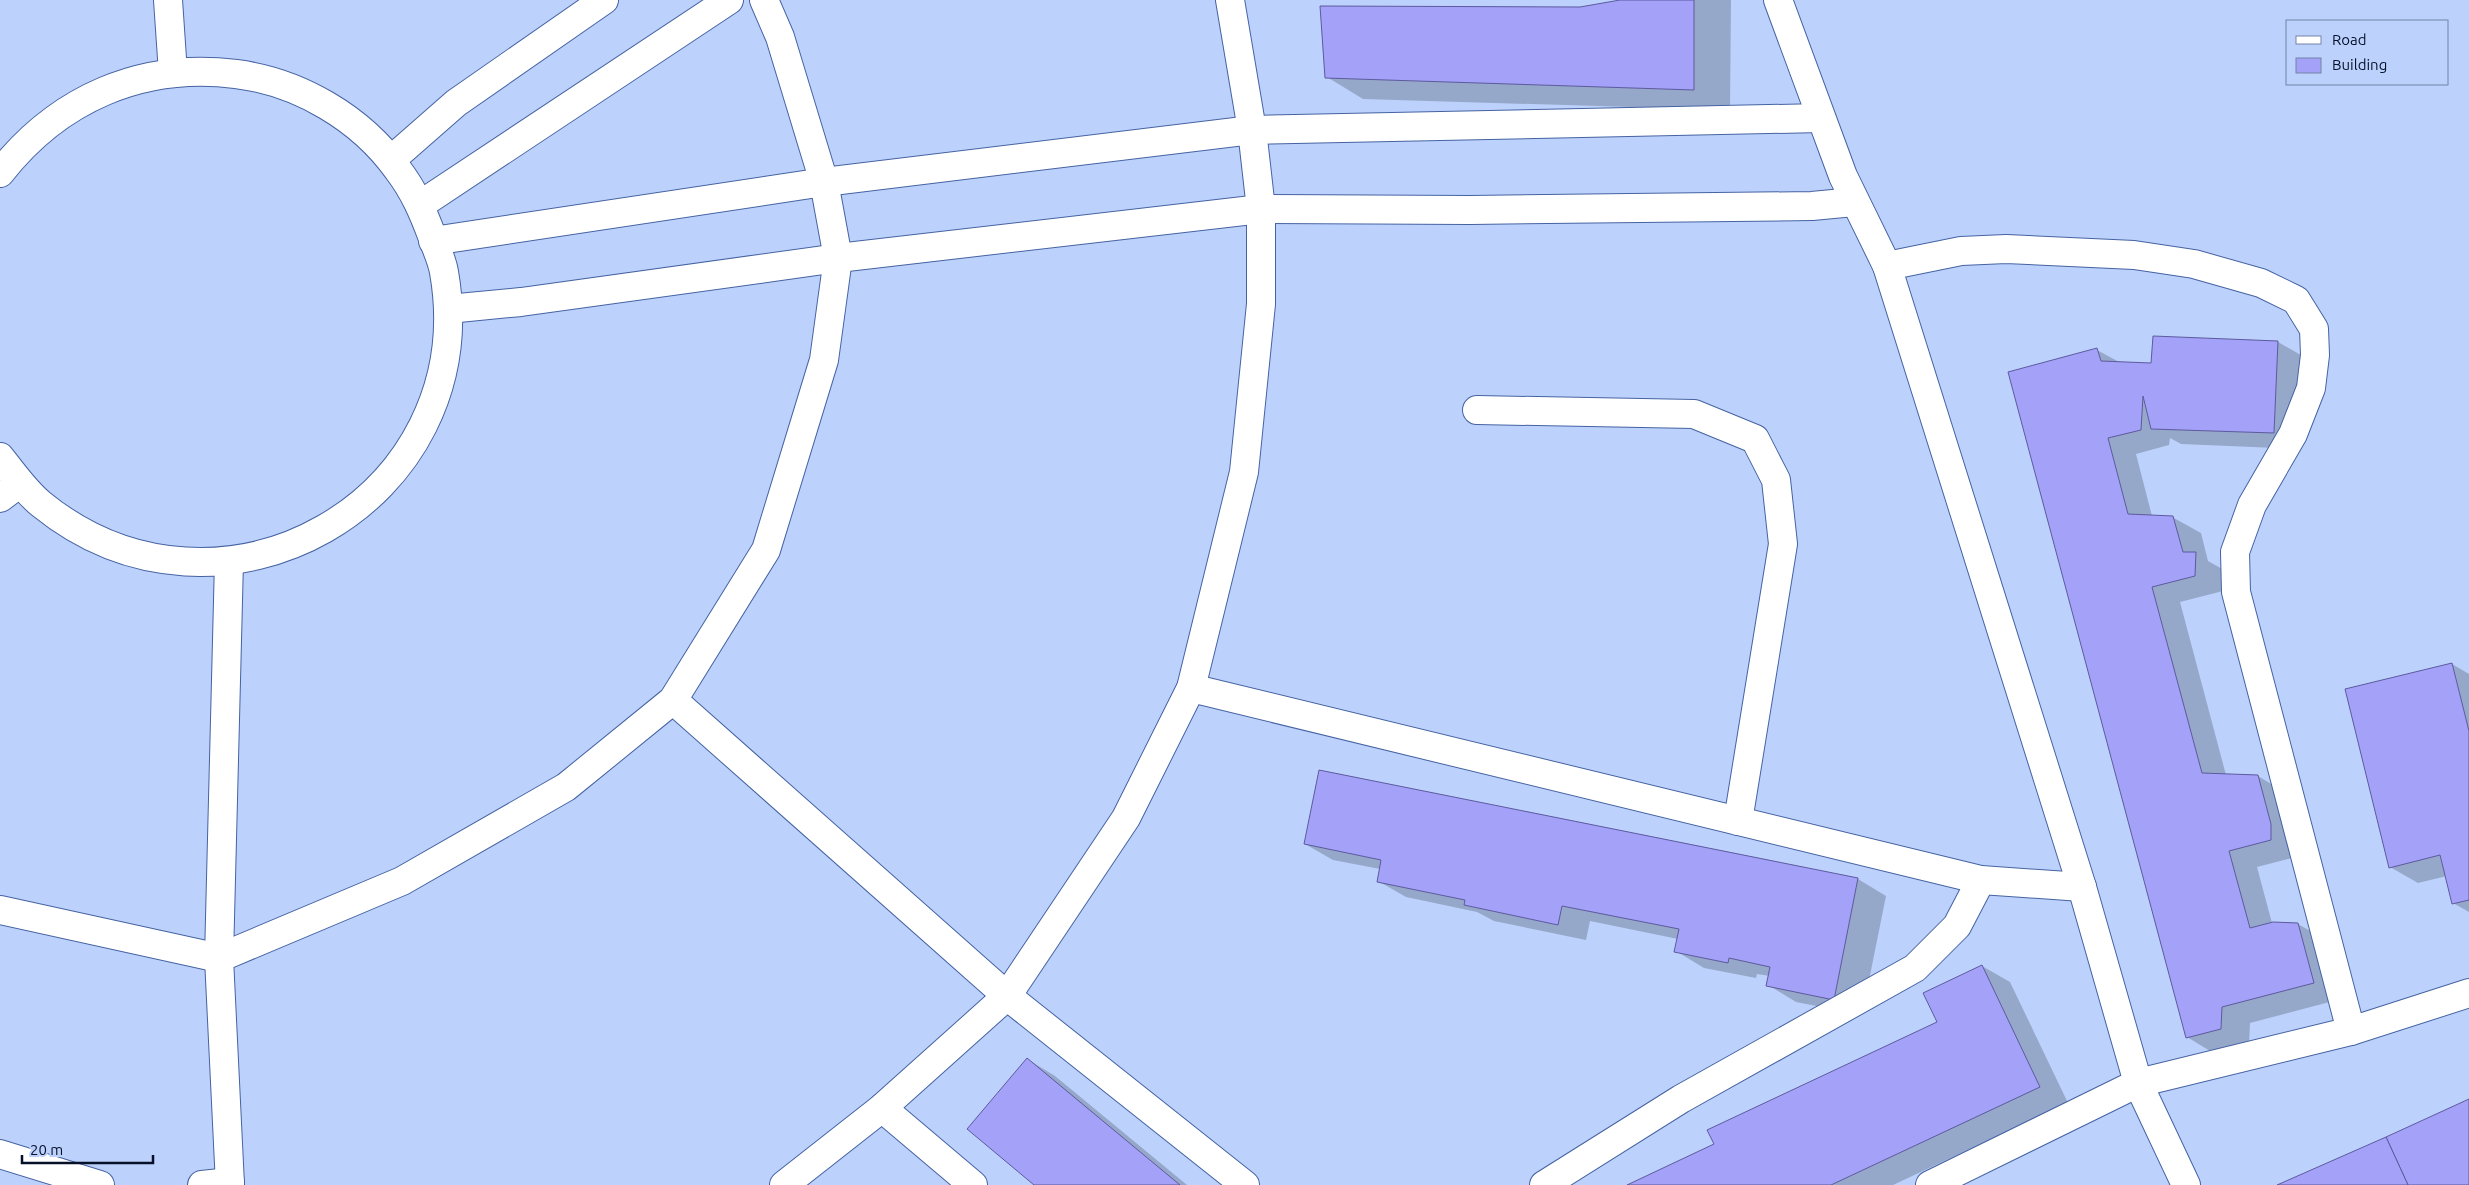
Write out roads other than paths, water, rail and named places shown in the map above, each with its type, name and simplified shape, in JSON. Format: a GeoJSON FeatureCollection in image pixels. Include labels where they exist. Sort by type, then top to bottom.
{"type":"FeatureCollection","features":[{"type":"Feature","properties":{"kind":"street"},"geometry":{"type":"LineString","coordinates":[[168,0],[173,73]]}},
{"type":"Feature","properties":{"kind":"street"},"geometry":{"type":"LineString","coordinates":[[391,160],[456,103],[604,0]]}},
{"type":"Feature","properties":{"kind":"street"},"geometry":{"type":"LineString","coordinates":[[420,205],[729,0]]}},
{"type":"Feature","properties":{"kind":"street"},"geometry":{"type":"LineString","coordinates":[[0,910],[219,958],[402,881],[566,787],[673,700],[766,550],[824,360],[838,258],[824,182],[780,37],[764,0]]}},
{"type":"Feature","properties":{"kind":"street"},"geometry":{"type":"LineString","coordinates":[[784,1185],[882,1108],[1007,996],[1126,818],[1191,688],[1244,472],[1261,304],[1261,210],[1252,130],[1230,0]]}},
{"type":"Feature","properties":{"kind":"street"},"geometry":{"type":"LineString","coordinates":[[1778,0],[1854,202],[1887,266],[2082,887],[2138,1083],[2186,1185]]}},
{"type":"Feature","properties":{"kind":"street"},"geometry":{"type":"LineString","coordinates":[[0,173],[28,141],[59,116],[88,99],[133,81],[173,73],[214,71],[254,76],[293,89],[330,107],[362,131],[391,160],[415,193],[420,205],[444,269],[448,310],[446,350],[437,390],[422,428],[401,462],[374,493],[335,523],[307,539],[269,553],[229,561],[188,563],[148,558],[108,545],[72,527],[39,503],[10,491],[0,457]]}},
{"type":"Feature","properties":{"kind":"street"},"geometry":{"type":"LineString","coordinates":[[433,241],[824,182],[1252,130],[1821,118]]}},
{"type":"Feature","properties":{"kind":"street"},"geometry":{"type":"LineString","coordinates":[[448,310],[838,258],[1261,210],[1763,207],[1812,206],[1854,202]]}},
{"type":"Feature","properties":{"kind":"street"},"geometry":{"type":"LineString","coordinates":[[1887,266],[1960,251],[1997,249],[2134,255],[2194,264],[2261,283],[2296,300],[2314,328],[2315,355],[2311,388],[2292,434],[2252,505],[2235,552],[2236,592],[2351,1031]]}},
{"type":"Feature","properties":{"kind":"street"},"geometry":{"type":"LineString","coordinates":[[1477,410],[1694,414],[1755,439],[1776,480],[1783,544],[1738,821]]}},
{"type":"Feature","properties":{"kind":"street"},"geometry":{"type":"LineString","coordinates":[[202,1185],[230,1183],[219,958],[229,561]]}},
{"type":"Feature","properties":{"kind":"street"},"geometry":{"type":"LineString","coordinates":[[1191,688],[1981,880],[2082,887]]}},
{"type":"Feature","properties":{"kind":"street"},"geometry":{"type":"LineString","coordinates":[[673,700],[1007,996],[1245,1185]]}},
{"type":"Feature","properties":{"kind":"street"},"geometry":{"type":"LineString","coordinates":[[1544,1185],[1681,1100],[1915,968],[1957,926],[1981,880]]}},
{"type":"Feature","properties":{"kind":"street"},"geometry":{"type":"LineString","coordinates":[[1930,1185],[2138,1083],[2351,1031],[2469,992]]}},
{"type":"Feature","properties":{"kind":"street"},"geometry":{"type":"LineString","coordinates":[[882,1108],[973,1185]]}},
{"type":"Feature","properties":{"kind":"street"},"geometry":{"type":"LineString","coordinates":[[0,1154],[100,1185]]}}]}
